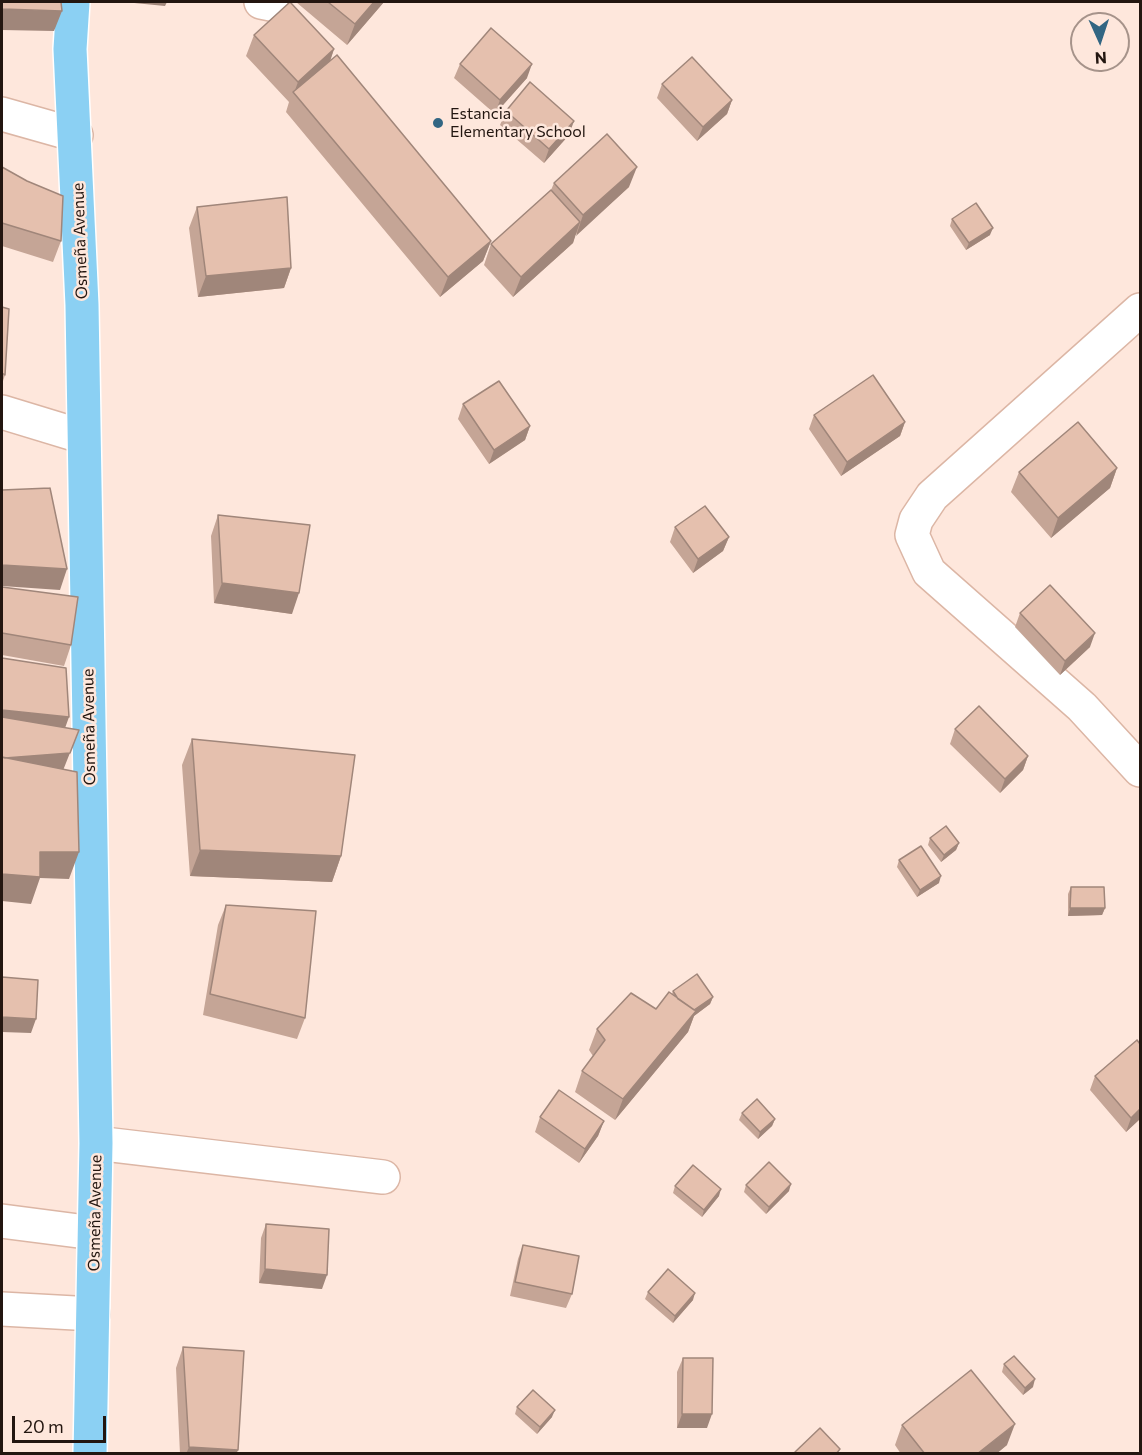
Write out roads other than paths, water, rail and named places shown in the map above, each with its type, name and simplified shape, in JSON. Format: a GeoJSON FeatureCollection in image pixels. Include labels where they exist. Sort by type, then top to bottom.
{"type":"FeatureCollection","features":[{"type":"Feature","properties":{"kind":"main road","name":"Osmeña Avenue"},"geometry":{"type":"LineString","coordinates":[[73,2],[70,49],[76,135],[84,437],[96,1143],[90,1454]]}},
{"type":"Feature","properties":{"kind":"street"},"geometry":{"type":"LineString","coordinates":[[2,114],[76,135]]}},
{"type":"Feature","properties":{"kind":"street"},"geometry":{"type":"LineString","coordinates":[[1140,310],[932,496],[916,520],[912,535],[929,572],[1082,707],[1140,770]]}},
{"type":"Feature","properties":{"kind":"street"},"geometry":{"type":"LineString","coordinates":[[2,412],[84,437]]}},
{"type":"Feature","properties":{"kind":"street"},"geometry":{"type":"LineString","coordinates":[[96,1143],[383,1177]]}},
{"type":"Feature","properties":{"kind":"street"},"geometry":{"type":"LineString","coordinates":[[2,1221],[94,1233]]}},
{"type":"Feature","properties":{"kind":"street"},"geometry":{"type":"LineString","coordinates":[[2,1309],[93,1314]]}},
{"type":"Feature","properties":{"kind":"place","name":"Estancia Elementary School"},"geometry":{"type":"Point","coordinates":[438,123]}}]}
